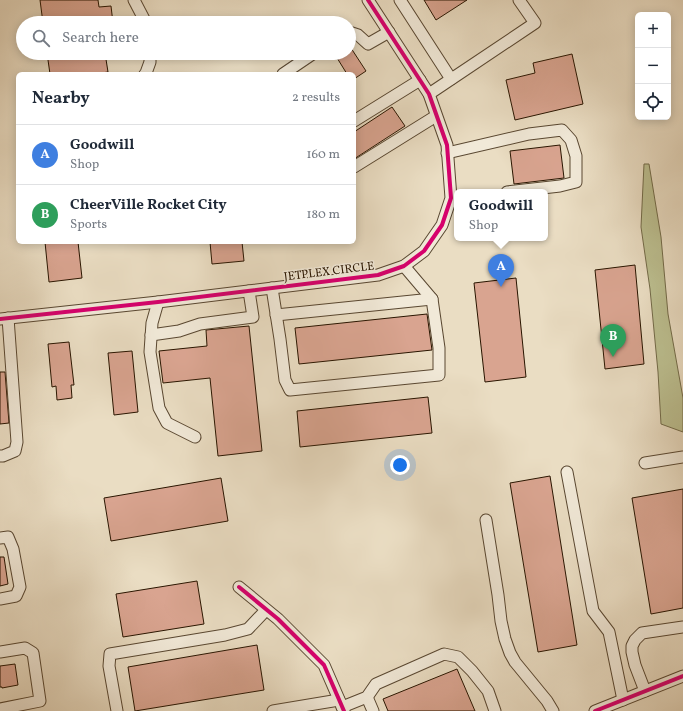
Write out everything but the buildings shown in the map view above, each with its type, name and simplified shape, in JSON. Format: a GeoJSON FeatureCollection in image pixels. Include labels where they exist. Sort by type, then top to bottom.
{"type":"FeatureCollection","features":[{"type":"Feature","properties":{"kind":"street"},"geometry":{"type":"LineString","coordinates":[[134,0],[142,16]]}},
{"type":"Feature","properties":{"kind":"street","name":"JETPLEX CIRCLE"},"geometry":{"type":"LineString","coordinates":[[4,318],[158,302],[378,275],[404,266],[424,251],[442,225],[454,198],[447,145],[429,94],[368,0]]}},
{"type":"Feature","properties":{"kind":"street"},"geometry":{"type":"LineString","coordinates":[[400,0],[451,79]]}},
{"type":"Feature","properties":{"kind":"street"},"geometry":{"type":"LineString","coordinates":[[429,94],[535,23],[519,0]]}},
{"type":"Feature","properties":{"kind":"street"},"geometry":{"type":"LineString","coordinates":[[356,34],[368,44],[389,32]]}},
{"type":"Feature","properties":{"kind":"street"},"geometry":{"type":"LineString","coordinates":[[147,72],[150,60]]}},
{"type":"Feature","properties":{"kind":"street"},"geometry":{"type":"LineString","coordinates":[[286,72],[304,60]]}},
{"type":"Feature","properties":{"kind":"street"},"geometry":{"type":"LineString","coordinates":[[356,120],[420,80]]}},
{"type":"Feature","properties":{"kind":"street"},"geometry":{"type":"LineString","coordinates":[[356,166],[436,116]]}},
{"type":"Feature","properties":{"kind":"street"},"geometry":{"type":"LineString","coordinates":[[447,153],[529,134],[562,130],[571,140],[576,156],[576,182],[560,186],[534,189]]}},
{"type":"Feature","properties":{"kind":"street"},"geometry":{"type":"LineString","coordinates":[[272,288],[285,380],[290,390],[439,375],[439,348],[432,299],[404,266]]}},
{"type":"Feature","properties":{"kind":"street"},"geometry":{"type":"LineString","coordinates":[[151,335],[179,331],[200,324],[253,318],[249,291]]}},
{"type":"Feature","properties":{"kind":"street"},"geometry":{"type":"LineString","coordinates":[[276,314],[432,299]]}},
{"type":"Feature","properties":{"kind":"street"},"geometry":{"type":"LineString","coordinates":[[158,302],[152,323],[150,352],[159,408],[167,423],[195,437]]}},
{"type":"Feature","properties":{"kind":"street"},"geometry":{"type":"LineString","coordinates":[[0,456],[15,451],[17,442],[4,318]]}},
{"type":"Feature","properties":{"kind":"street"},"geometry":{"type":"LineString","coordinates":[[645,463],[683,457]]}},
{"type":"Feature","properties":{"kind":"street"},"geometry":{"type":"LineString","coordinates":[[568,472],[593,611],[609,632],[623,700]]}},
{"type":"Feature","properties":{"kind":"street"},"geometry":{"type":"LineString","coordinates":[[486,520],[505,639],[513,658],[547,701],[553,711]]}},
{"type":"Feature","properties":{"kind":"street"},"geometry":{"type":"LineString","coordinates":[[0,538],[8,537],[13,549],[20,587],[16,596],[0,599]]}},
{"type":"Feature","properties":{"kind":"street"},"geometry":{"type":"LineString","coordinates":[[239,587],[278,619],[324,665],[342,706]]}},
{"type":"Feature","properties":{"kind":"street"},"geometry":{"type":"LineString","coordinates":[[117,711],[109,666],[110,654],[225,635],[248,629],[266,610]]}},
{"type":"Feature","properties":{"kind":"street"},"geometry":{"type":"LineString","coordinates":[[645,691],[635,665],[632,652],[632,646],[635,640],[642,633],[683,627]]}},
{"type":"Feature","properties":{"kind":"street"},"geometry":{"type":"LineString","coordinates":[[0,652],[25,648],[33,653],[40,701],[0,709]]}},
{"type":"Feature","properties":{"kind":"street"},"geometry":{"type":"LineString","coordinates":[[273,711],[342,706],[367,697],[376,684],[444,654],[458,657],[472,671],[488,691],[495,711]]}},
{"type":"Feature","properties":{"kind":"street"},"geometry":{"type":"LineString","coordinates":[[595,711],[683,676]]}},
{"type":"Feature","properties":{"kind":"street"},"geometry":{"type":"LineString","coordinates":[[367,697],[373,711]]}},
{"type":"Feature","properties":{"kind":"green space"},"geometry":{"type":"Polygon","coordinates":[[[644,164],[649,164],[661,237],[668,314],[683,398],[683,432],[661,424],[658,372],[650,289],[641,227],[644,164]]]}},
{"type":"Feature","properties":{"kind":"cycle path"},"geometry":{"type":"LineString","coordinates":[[0,319],[158,302],[378,275],[404,266],[424,251],[442,225],[451,198],[447,145],[429,94],[368,0]]}},
{"type":"Feature","properties":{"kind":"cycle path"},"geometry":{"type":"LineString","coordinates":[[239,587],[278,619],[324,665],[344,711]]}},
{"type":"Feature","properties":{"kind":"cycle path"},"geometry":{"type":"LineString","coordinates":[[595,711],[683,676]]}},
{"type":"Feature","properties":{"kind":"place","name":"Goodwill"},"geometry":{"type":"Point","coordinates":[501,287]}},
{"type":"Feature","properties":{"kind":"place","name":"CheerVille Rocket City"},"geometry":{"type":"Point","coordinates":[613,357]}}]}
